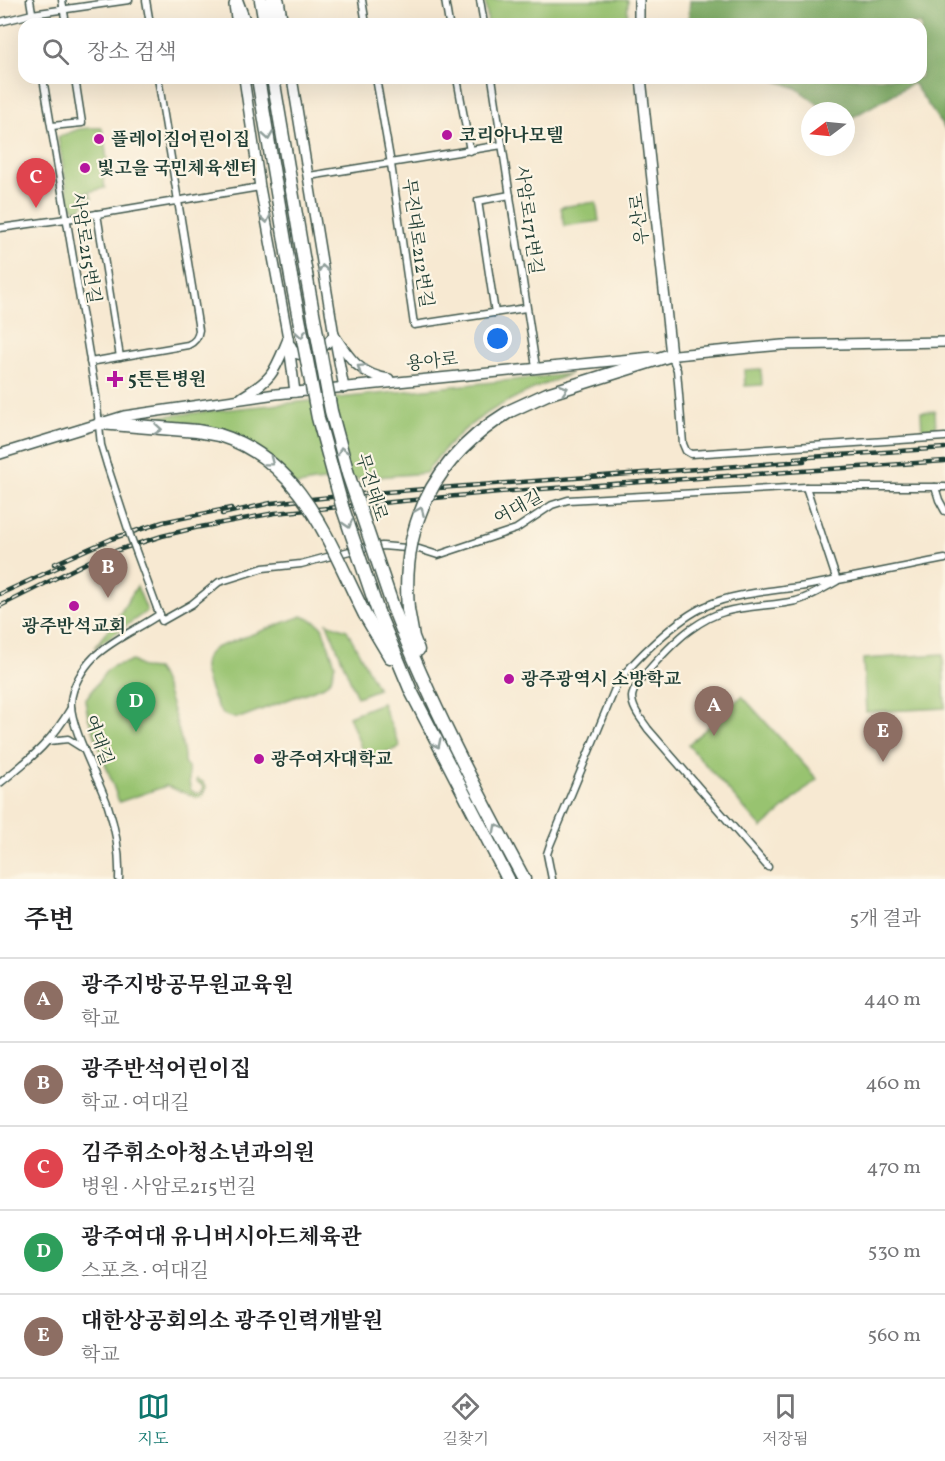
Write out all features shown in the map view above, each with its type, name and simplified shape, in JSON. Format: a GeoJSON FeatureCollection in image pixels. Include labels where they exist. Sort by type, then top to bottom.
{"type":"FeatureCollection","features":[{"type":"Feature","properties":{"kind":"highway"},"geometry":{"type":"LineString","coordinates":[[235,0],[244,18]]}},
{"type":"Feature","properties":{"kind":"highway"},"geometry":{"type":"LineString","coordinates":[[245,0],[246,18]]}},
{"type":"Feature","properties":{"kind":"highway"},"geometry":{"type":"LineString","coordinates":[[261,0],[263,18]]}},
{"type":"Feature","properties":{"kind":"highway"},"geometry":{"type":"LineString","coordinates":[[272,0],[273,18]]}},
{"type":"Feature","properties":{"kind":"highway","name":"무진대로"},"geometry":{"type":"LineString","coordinates":[[259,84],[291,277],[318,418],[349,526],[378,612],[411,691],[508,879]]}},
{"type":"Feature","properties":{"kind":"highway","name":"무진대로"},"geometry":{"type":"LineString","coordinates":[[274,84],[331,411],[348,474],[415,664],[446,731],[524,879]]}},
{"type":"Feature","properties":{"kind":"highway"},"geometry":{"type":"LineString","coordinates":[[446,731],[413,637],[406,585],[407,561],[416,521],[435,480],[457,453],[490,423],[510,411],[547,394],[671,356]]}},
{"type":"Feature","properties":{"kind":"highway"},"geometry":{"type":"LineString","coordinates":[[100,423],[219,435],[264,457],[297,487],[315,516],[365,615],[411,691]]}},
{"type":"Feature","properties":{"kind":"street"},"geometry":{"type":"LineString","coordinates":[[30,0],[33,18]]}},
{"type":"Feature","properties":{"kind":"street"},"geometry":{"type":"LineString","coordinates":[[62,0],[65,18]]}},
{"type":"Feature","properties":{"kind":"street"},"geometry":{"type":"LineString","coordinates":[[0,22],[32,14],[129,0]]}},
{"type":"Feature","properties":{"kind":"street"},"geometry":{"type":"LineString","coordinates":[[146,0],[149,18]]}},
{"type":"Feature","properties":{"kind":"street"},"geometry":{"type":"LineString","coordinates":[[235,0],[236,18]]}},
{"type":"Feature","properties":{"kind":"street"},"geometry":{"type":"LineString","coordinates":[[279,0],[282,18]]}},
{"type":"Feature","properties":{"kind":"street"},"geometry":{"type":"LineString","coordinates":[[362,0],[365,18]]}},
{"type":"Feature","properties":{"kind":"street"},"geometry":{"type":"LineString","coordinates":[[445,0],[448,18]]}},
{"type":"Feature","properties":{"kind":"street"},"geometry":{"type":"LineString","coordinates":[[480,0],[483,18]]}},
{"type":"Feature","properties":{"kind":"street"},"geometry":{"type":"LineString","coordinates":[[639,0],[639,18]]}},
{"type":"Feature","properties":{"kind":"street","name":"사암로215번길"},"geometry":{"type":"LineString","coordinates":[[44,84],[102,446],[124,518],[160,614]]}},
{"type":"Feature","properties":{"kind":"street"},"geometry":{"type":"LineString","coordinates":[[52,126],[82,123],[76,84]]}},
{"type":"Feature","properties":{"kind":"street"},"geometry":{"type":"LineString","coordinates":[[90,362],[188,345],[196,339],[199,330],[159,84]]}},
{"type":"Feature","properties":{"kind":"street"},"geometry":{"type":"LineString","coordinates":[[245,84],[260,187],[296,392]]}},
{"type":"Feature","properties":{"kind":"street"},"geometry":{"type":"LineString","coordinates":[[293,84],[344,388]]}},
{"type":"Feature","properties":{"kind":"street","name":"무진대로212번길"},"geometry":{"type":"LineString","coordinates":[[377,84],[414,325],[495,313]]}},
{"type":"Feature","properties":{"kind":"street"},"geometry":{"type":"LineString","coordinates":[[459,84],[470,151]]}},
{"type":"Feature","properties":{"kind":"street","name":"사암로171번길"},"geometry":{"type":"LineString","coordinates":[[493,84],[536,367]]}},
{"type":"Feature","properties":{"kind":"street","name":"우산로"},"geometry":{"type":"LineString","coordinates":[[642,84],[671,356]]}},
{"type":"Feature","properties":{"kind":"street","name":"무진대로212번길"},"geometry":{"type":"LineString","coordinates":[[309,176],[502,145]]}},
{"type":"Feature","properties":{"kind":"street"},"geometry":{"type":"LineString","coordinates":[[0,228],[260,187]]}},
{"type":"Feature","properties":{"kind":"street"},"geometry":{"type":"LineString","coordinates":[[510,195],[477,201],[495,313],[526,308]]}},
{"type":"Feature","properties":{"kind":"street"},"geometry":{"type":"LineString","coordinates":[[97,214],[120,357]]}},
{"type":"Feature","properties":{"kind":"street"},"geometry":{"type":"LineString","coordinates":[[288,338],[294,354],[303,356],[312,355],[323,348],[334,335]]}},
{"type":"Feature","properties":{"kind":"street"},"geometry":{"type":"LineString","coordinates":[[334,335],[348,357],[364,372],[402,381]]}},
{"type":"Feature","properties":{"kind":"street"},"geometry":{"type":"LineString","coordinates":[[238,400],[269,379],[288,338]]}},
{"type":"Feature","properties":{"kind":"street","name":"용아로"},"geometry":{"type":"LineString","coordinates":[[0,454],[124,416],[296,392],[782,345],[945,342]]}},
{"type":"Feature","properties":{"kind":"street"},"geometry":{"type":"LineString","coordinates":[[671,356],[677,370],[683,444],[686,451],[691,454],[945,437]]}},
{"type":"Feature","properties":{"kind":"street"},"geometry":{"type":"LineString","coordinates":[[935,487],[945,511]]}},
{"type":"Feature","properties":{"kind":"street","name":"여대길"},"geometry":{"type":"LineString","coordinates":[[119,879],[117,841],[111,816],[71,708],[73,693],[82,673],[95,656],[160,614],[192,604],[219,582],[263,568],[301,564],[361,548],[419,549],[438,555],[516,529],[552,505],[568,500],[806,488],[945,487]]}},
{"type":"Feature","properties":{"kind":"street"},"geometry":{"type":"LineString","coordinates":[[806,488],[837,581]]}},
{"type":"Feature","properties":{"kind":"street"},"geometry":{"type":"LineString","coordinates":[[552,879],[547,854],[550,845],[597,727],[617,684],[628,668],[675,627],[704,606],[719,600],[837,581],[945,559]]}},
{"type":"Feature","properties":{"kind":"street"},"geometry":{"type":"LineString","coordinates":[[768,867],[648,729],[634,708],[632,698],[634,690],[676,642],[709,618],[724,612],[797,601],[837,581]]}},
{"type":"Feature","properties":{"kind":"street"},"geometry":{"type":"LineString","coordinates":[[0,783],[48,741],[71,708]]}},
{"type":"Feature","properties":{"kind":"street"},"geometry":{"type":"LineString","coordinates":[[48,741],[68,739],[85,749]]}},
{"type":"Feature","properties":{"kind":"green space"},"geometry":{"type":"Polygon","coordinates":[[[485,0],[628,0],[627,18],[487,18],[485,0]]]}},
{"type":"Feature","properties":{"kind":"green space"},"geometry":{"type":"Polygon","coordinates":[[[690,0],[945,0],[945,129],[914,84],[927,84],[927,18],[688,18],[690,0]]]}},
{"type":"Feature","properties":{"kind":"green space"},"geometry":{"type":"Polygon","coordinates":[[[785,84],[911,84],[855,116],[855,102],[815,102],[796,88],[785,84]]]}},
{"type":"Feature","properties":{"kind":"green space","name":"빛고을 국민체육센터"},"geometry":{"type":"Polygon","coordinates":[[[102,128],[108,165],[106,170],[102,171],[105,188],[83,193],[85,195],[90,193],[92,198],[86,200],[82,208],[76,209],[69,202],[58,137],[79,129],[102,128]]]}},
{"type":"Feature","properties":{"kind":"green space"},"geometry":{"type":"Polygon","coordinates":[[[596,202],[599,221],[564,226],[561,207],[596,202]]]}},
{"type":"Feature","properties":{"kind":"green space"},"geometry":{"type":"Polygon","coordinates":[[[761,369],[762,385],[745,386],[744,370],[761,369]]]}},
{"type":"Feature","properties":{"kind":"green space"},"geometry":{"type":"Polygon","coordinates":[[[570,374],[508,401],[472,423],[456,437],[426,473],[314,482],[294,486],[282,473],[208,428],[188,423],[155,421],[154,417],[570,374]]]}},
{"type":"Feature","properties":{"kind":"green space"},"geometry":{"type":"Polygon","coordinates":[[[935,411],[936,430],[922,431],[921,412],[935,411]]]}},
{"type":"Feature","properties":{"kind":"green space"},"geometry":{"type":"Polygon","coordinates":[[[137,586],[147,611],[94,648],[118,617],[137,586]]]}},
{"type":"Feature","properties":{"kind":"green space"},"geometry":{"type":"Polygon","coordinates":[[[302,616],[322,627],[335,664],[331,679],[324,686],[242,717],[223,714],[214,700],[204,669],[204,662],[208,654],[215,648],[302,616]]]}},
{"type":"Feature","properties":{"kind":"green space"},"geometry":{"type":"Polygon","coordinates":[[[327,623],[347,630],[378,689],[357,697],[327,623]]]}},
{"type":"Feature","properties":{"kind":"green space"},"geometry":{"type":"Polygon","coordinates":[[[943,654],[945,708],[866,712],[863,659],[943,654]]]}},
{"type":"Feature","properties":{"kind":"green space"},"geometry":{"type":"Polygon","coordinates":[[[132,661],[143,668],[156,669],[160,675],[179,733],[184,763],[188,768],[190,789],[195,793],[202,793],[203,786],[196,781],[197,779],[203,782],[206,788],[202,796],[197,797],[166,786],[119,802],[88,716],[85,700],[107,670],[132,661]]]}},
{"type":"Feature","properties":{"kind":"green space"},"geometry":{"type":"Polygon","coordinates":[[[742,696],[817,779],[762,828],[688,745],[742,696]]]}},
{"type":"Feature","properties":{"kind":"green space"},"geometry":{"type":"Polygon","coordinates":[[[382,703],[400,747],[366,760],[349,716],[382,703]]]}},
{"type":"Feature","properties":{"kind":"railway"},"geometry":{"type":"LineString","coordinates":[[795,458],[945,448]]}},
{"type":"Feature","properties":{"kind":"railway"},"geometry":{"type":"LineString","coordinates":[[222,514],[271,503],[372,493],[804,461]]}},
{"type":"Feature","properties":{"kind":"railway"},"geometry":{"type":"LineString","coordinates":[[0,606],[90,561],[118,550],[195,528],[275,513],[499,492],[945,461]]}},
{"type":"Feature","properties":{"kind":"railway"},"geometry":{"type":"LineString","coordinates":[[54,564],[111,539],[163,522],[231,508]]}},
{"type":"Feature","properties":{"kind":"railway"},"geometry":{"type":"LineString","coordinates":[[0,594],[63,565]]}},
{"type":"Feature","properties":{"kind":"place","name":"코리아나모텔"},"geometry":{"type":"Point","coordinates":[447,135]}},
{"type":"Feature","properties":{"kind":"place","name":"플레이짐어린이집"},"geometry":{"type":"Point","coordinates":[99,139]}},
{"type":"Feature","properties":{"kind":"place","name":"빛고을 국민체육센터"},"geometry":{"type":"Point","coordinates":[85,168]}},
{"type":"Feature","properties":{"kind":"place","name":"김주휘소아청소년과의원"},"geometry":{"type":"Point","coordinates":[36,208]}},
{"type":"Feature","properties":{"kind":"place","name":"5튼튼병원"},"geometry":{"type":"Point","coordinates":[115,379]}},
{"type":"Feature","properties":{"kind":"place","name":"광주반석어린이집"},"geometry":{"type":"Point","coordinates":[108,598]}},
{"type":"Feature","properties":{"kind":"place","name":"광주반석교회"},"geometry":{"type":"Point","coordinates":[74,606]}},
{"type":"Feature","properties":{"kind":"place","name":"광주광역시 소방학교"},"geometry":{"type":"Point","coordinates":[509,679]}},
{"type":"Feature","properties":{"kind":"place","name":"광주여대 유니버시아드체육관"},"geometry":{"type":"Point","coordinates":[136,732]}},
{"type":"Feature","properties":{"kind":"place","name":"광주지방공무원교육원"},"geometry":{"type":"Point","coordinates":[714,736]}},
{"type":"Feature","properties":{"kind":"place","name":"광주여자대학교"},"geometry":{"type":"Point","coordinates":[259,759]}},
{"type":"Feature","properties":{"kind":"place","name":"대한상공회의소 광주인력개발원"},"geometry":{"type":"Point","coordinates":[883,762]}}]}
